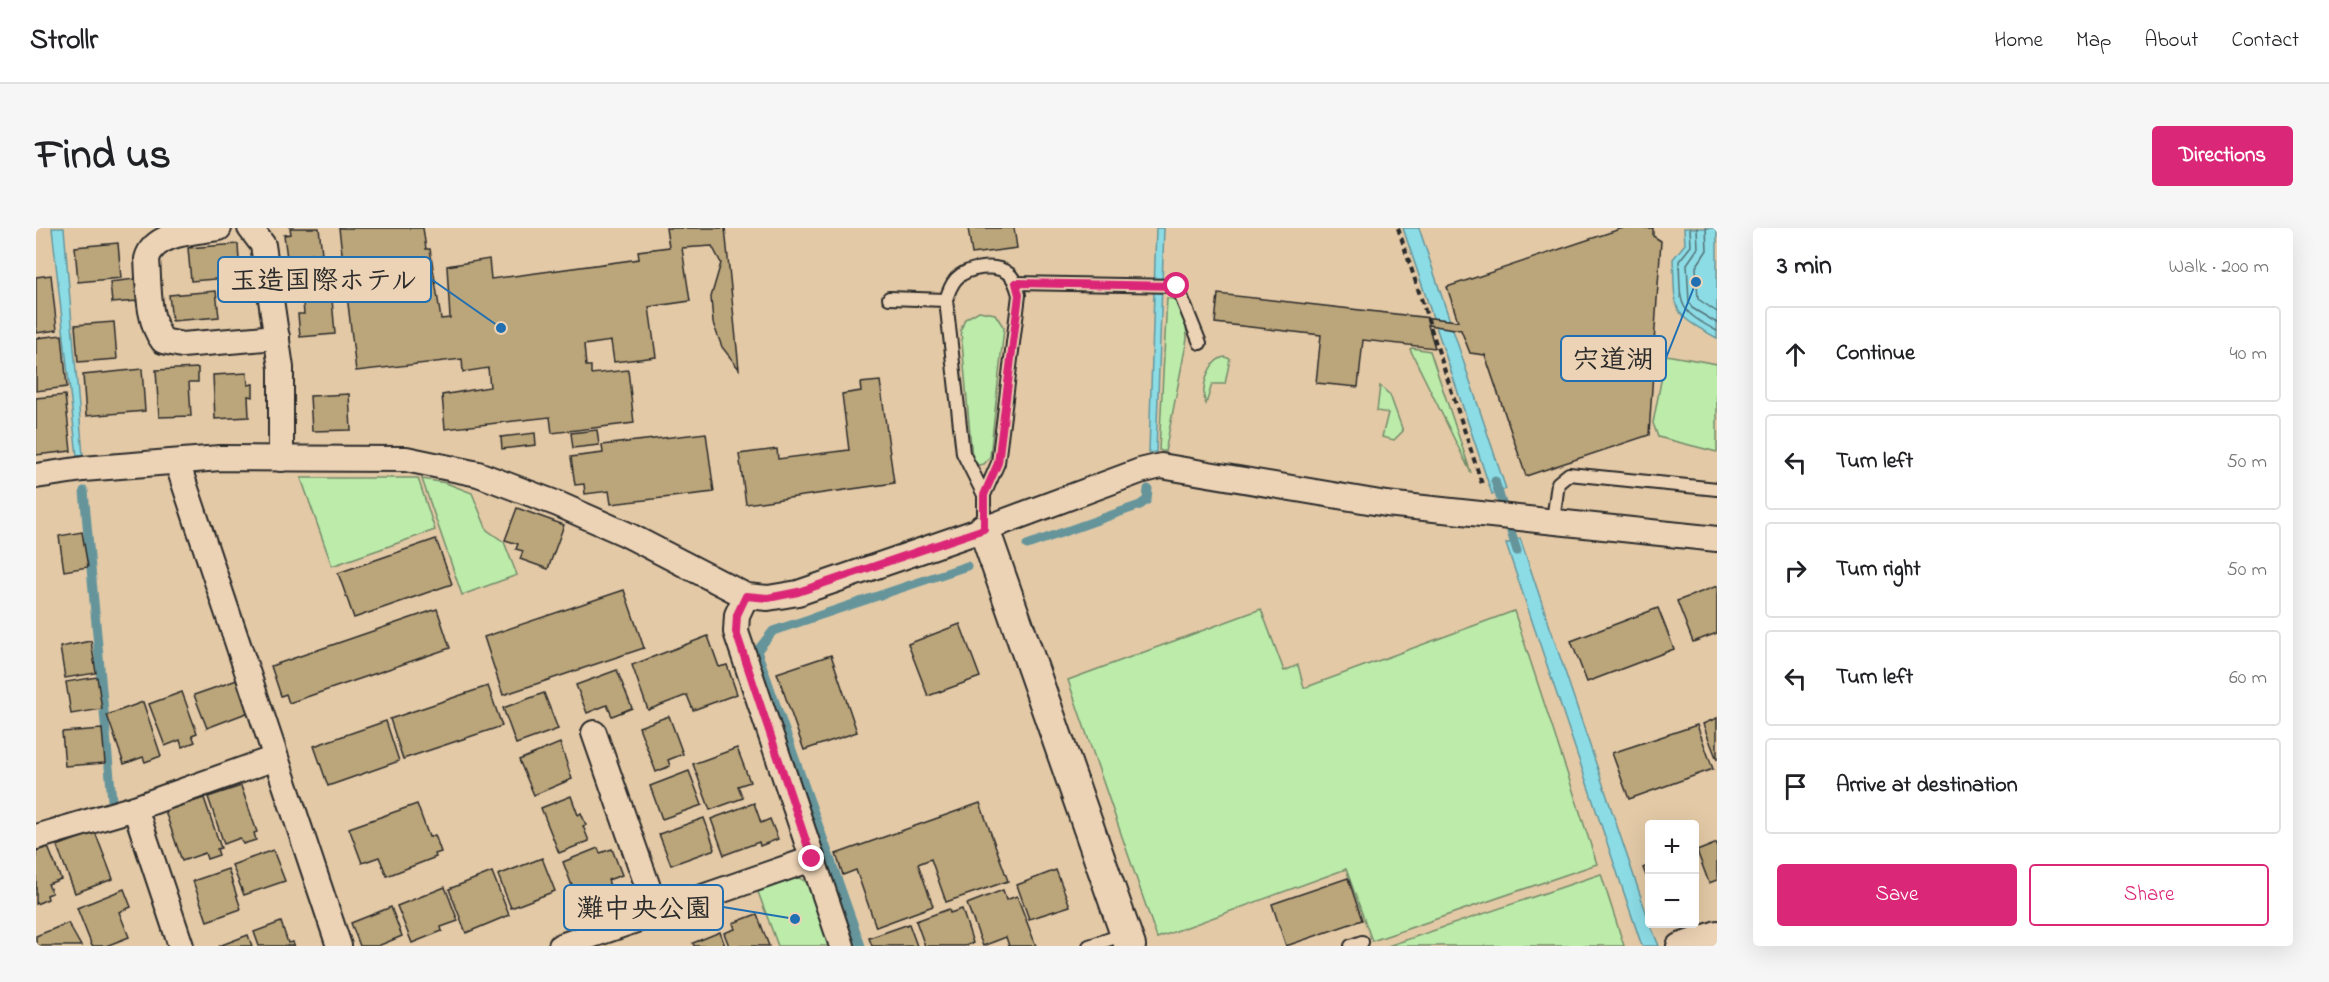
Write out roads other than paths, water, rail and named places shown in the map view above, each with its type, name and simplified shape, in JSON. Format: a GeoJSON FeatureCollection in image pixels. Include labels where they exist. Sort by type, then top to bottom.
{"type":"FeatureCollection","features":[{"type":"Feature","properties":{"kind":"street"},"geometry":{"type":"LineString","coordinates":[[219,228],[175,236],[156,244],[148,253],[153,322],[157,334],[163,341],[182,345],[277,337]]}},
{"type":"Feature","properties":{"kind":"street"},"geometry":{"type":"LineString","coordinates":[[250,228],[263,244],[277,337],[281,368],[281,459]]}},
{"type":"Feature","properties":{"kind":"street"},"geometry":{"type":"LineString","coordinates":[[36,476],[177,462],[406,459],[478,474],[626,534],[746,596],[768,598],[798,592],[984,529],[1140,471],[1161,466],[1386,504],[1717,539]]}},
{"type":"Feature","properties":{"kind":"street"},"geometry":{"type":"LineString","coordinates":[[177,462],[339,946]]}},
{"type":"Feature","properties":{"kind":"street"},"geometry":{"type":"LineString","coordinates":[[984,529],[1128,940]]}},
{"type":"Feature","properties":{"kind":"street"},"geometry":{"type":"LineString","coordinates":[[746,596],[737,615],[736,632],[842,946]]}},
{"type":"Feature","properties":{"kind":"street"},"geometry":{"type":"LineString","coordinates":[[594,733],[657,913]]}},
{"type":"Feature","properties":{"kind":"street"},"geometry":{"type":"LineString","coordinates":[[36,837],[135,808],[275,758]]}},
{"type":"Feature","properties":{"kind":"street"},"geometry":{"type":"LineString","coordinates":[[135,808],[182,946]]}},
{"type":"Feature","properties":{"kind":"street"},"geometry":{"type":"LineString","coordinates":[[561,946],[812,859]]}},
{"type":"Feature","properties":{"kind":"street"},"geometry":{"type":"LineString","coordinates":[[1679,946],[1717,933]]}},
{"type":"Feature","properties":{"kind":"lane"},"geometry":{"type":"LineString","coordinates":[[984,495],[963,453],[946,300],[957,278],[968,271],[1000,269],[1009,274],[1016,283],[1019,295],[998,463],[984,495],[984,529]]}},
{"type":"Feature","properties":{"kind":"lane"},"geometry":{"type":"LineString","coordinates":[[1016,283],[1169,285],[1179,289],[1200,343]]}},
{"type":"Feature","properties":{"kind":"lane"},"geometry":{"type":"LineString","coordinates":[[889,298],[946,300]]}},
{"type":"Feature","properties":{"kind":"lane"},"geometry":{"type":"LineString","coordinates":[[1553,521],[1558,483],[1569,474],[1717,489]]}},
{"type":"Feature","properties":{"kind":"lane"},"geometry":{"type":"LineString","coordinates":[[1089,946],[1128,940]]}},
{"type":"Feature","properties":{"kind":"water"},"geometry":{"type":"Polygon","coordinates":[[[52,228],[64,228],[83,456],[77,456],[52,228]]]}},
{"type":"Feature","properties":{"kind":"water"},"geometry":{"type":"Polygon","coordinates":[[[1156,228],[1164,228],[1156,452],[1149,453],[1156,228]]]}},
{"type":"Feature","properties":{"kind":"water"},"geometry":{"type":"Polygon","coordinates":[[[1403,228],[1419,228],[1506,489],[1492,494],[1403,228]]]}},
{"type":"Feature","properties":{"kind":"water"},"geometry":{"type":"Polygon","coordinates":[[[1684,228],[1717,228],[1717,338],[1682,315],[1675,300],[1673,259],[1685,244],[1684,228]]]}},
{"type":"Feature","properties":{"kind":"water"},"geometry":{"type":"Polygon","coordinates":[[[1520,538],[1645,909],[1645,928],[1652,928],[1659,946],[1642,946],[1506,544],[1520,538]]]}},
{"type":"Feature","properties":{"kind":"waterway"},"geometry":{"type":"LineString","coordinates":[[1495,481],[1517,551]]}},
{"type":"Feature","properties":{"kind":"waterway"},"geometry":{"type":"LineString","coordinates":[[1027,545],[1140,505],[1147,500],[1148,489]]}},
{"type":"Feature","properties":{"kind":"waterway"},"geometry":{"type":"LineString","coordinates":[[84,491],[112,800]]}},
{"type":"Feature","properties":{"kind":"waterway"},"geometry":{"type":"LineString","coordinates":[[861,946],[757,651],[773,631],[967,566]]}},
{"type":"Feature","properties":{"kind":"place","name":"宍道湖"},"geometry":{"type":"Point","coordinates":[1696,282]}},
{"type":"Feature","properties":{"kind":"place","name":"玉造国際ホテル"},"geometry":{"type":"Point","coordinates":[501,328]}},
{"type":"Feature","properties":{"kind":"place","name":"灘中央公園"},"geometry":{"type":"Point","coordinates":[795,919]}}]}
